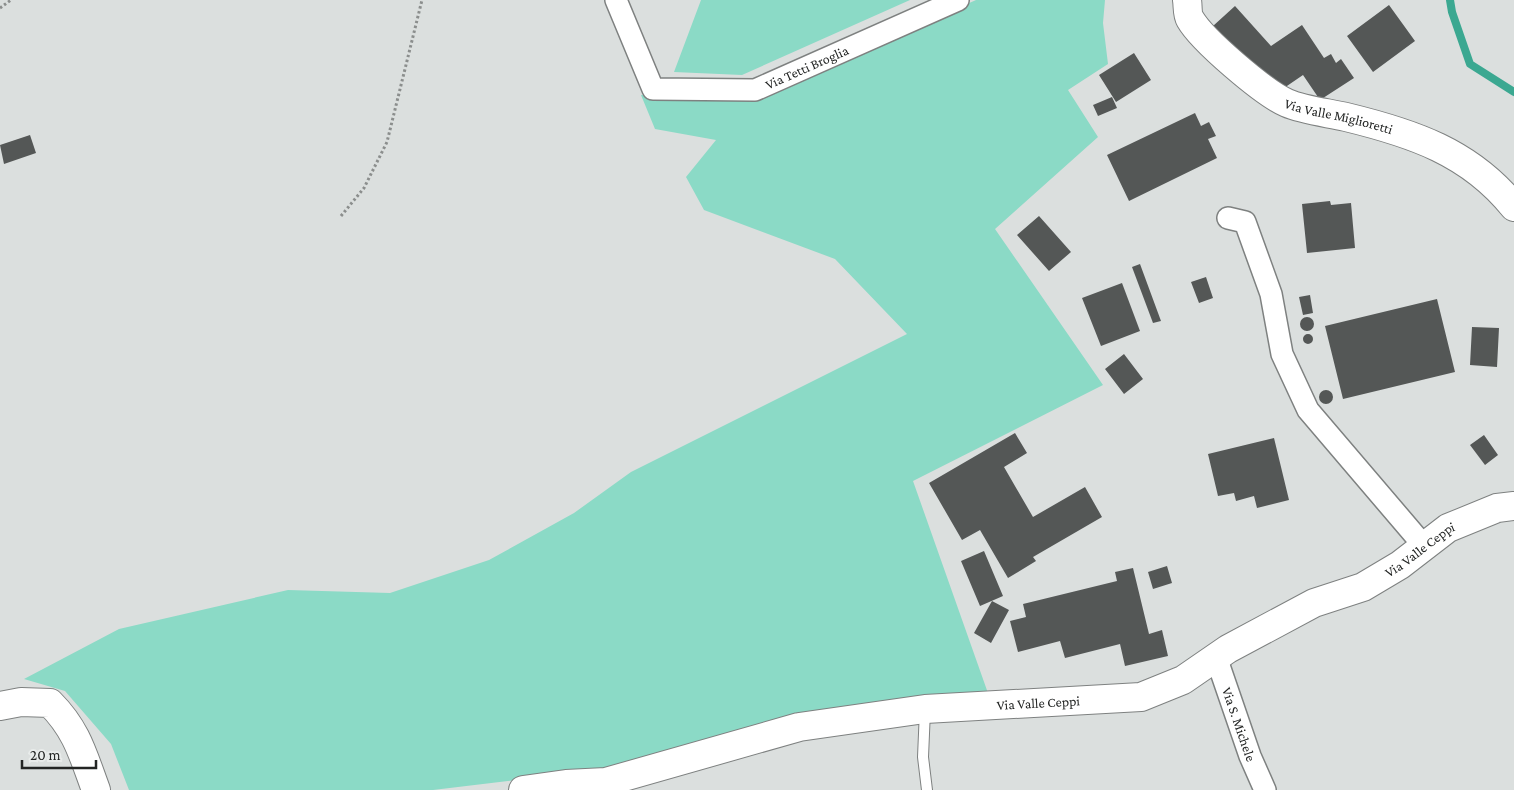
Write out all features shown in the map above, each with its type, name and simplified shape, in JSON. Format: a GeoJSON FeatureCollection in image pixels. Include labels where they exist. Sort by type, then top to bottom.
{"type":"FeatureCollection","features":[{"type":"Feature","properties":{"kind":"street","name":"Via Tetti Broglia"},"geometry":{"type":"LineString","coordinates":[[616,0],[653,89],[755,90],[958,0]]}},
{"type":"Feature","properties":{"kind":"street","name":"Via Valle Miglioretti"},"geometry":{"type":"LineString","coordinates":[[1187,0],[1189,17],[1204,38],[1266,89],[1288,103],[1397,129],[1468,162],[1503,193],[1514,207]]}},
{"type":"Feature","properties":{"kind":"street"},"geometry":{"type":"LineString","coordinates":[[1228,218],[1245,222],[1270,294],[1282,354],[1308,410],[1424,546]]}},
{"type":"Feature","properties":{"kind":"street","name":"Via Valle Ceppi"},"geometry":{"type":"LineString","coordinates":[[524,790],[566,784],[606,782],[799,727],[925,709],[1141,697],[1183,680],[1216,657],[1314,603],[1363,587],[1400,565],[1448,528],[1497,508],[1514,506]]}},
{"type":"Feature","properties":{"kind":"street","name":"Via S. Michele"},"geometry":{"type":"LineString","coordinates":[[1216,657],[1250,756],[1265,790]]}},
{"type":"Feature","properties":{"kind":"street"},"geometry":{"type":"LineString","coordinates":[[0,706],[20,702],[50,703],[66,720],[80,746],[96,790]]}},
{"type":"Feature","properties":{"kind":"lane"},"geometry":{"type":"LineString","coordinates":[[925,709],[923,757],[927,790]]}},
{"type":"Feature","properties":{"kind":"path"},"geometry":{"type":"LineString","coordinates":[[0,8],[11,0]]}},
{"type":"Feature","properties":{"kind":"path"},"geometry":{"type":"LineString","coordinates":[[341,216],[364,188],[387,142],[422,0]]}},
{"type":"Feature","properties":{"kind":"green space"},"geometry":{"type":"Polygon","coordinates":[[[701,0],[910,0],[742,75],[674,72],[701,0]]]}},
{"type":"Feature","properties":{"kind":"green space"},"geometry":{"type":"Polygon","coordinates":[[[976,0],[1105,0],[1103,23],[1108,64],[1068,90],[1098,137],[995,229],[1103,385],[913,481],[989,696],[607,769],[433,790],[129,790],[111,744],[65,691],[24,679],[119,629],[288,590],[390,593],[489,560],[574,513],[631,472],[907,334],[835,259],[704,210],[686,177],[716,140],[655,129],[641,95],[759,97],[976,0]]]}},
{"type":"Feature","properties":{"kind":"building"},"geometry":{"type":"Polygon","coordinates":[[[1389,5],[1415,41],[1373,72],[1347,36],[1389,5]]]}},
{"type":"Feature","properties":{"kind":"building"},"geometry":{"type":"Polygon","coordinates":[[[1235,6],[1271,46],[1302,25],[1324,58],[1331,54],[1336,63],[1341,59],[1354,78],[1320,100],[1303,75],[1284,88],[1253,67],[1213,26],[1235,6]]]}},
{"type":"Feature","properties":{"kind":"building"},"geometry":{"type":"Polygon","coordinates":[[[1134,53],[1151,80],[1116,102],[1099,75],[1134,53]]]}},
{"type":"Feature","properties":{"kind":"building"},"geometry":{"type":"Polygon","coordinates":[[[1112,97],[1117,108],[1098,116],[1093,105],[1112,97]]]}},
{"type":"Feature","properties":{"kind":"building"},"geometry":{"type":"Polygon","coordinates":[[[1195,113],[1201,126],[1209,122],[1216,136],[1208,139],[1217,158],[1129,201],[1107,155],[1195,113]]]}},
{"type":"Feature","properties":{"kind":"building"},"geometry":{"type":"Polygon","coordinates":[[[30,135],[36,153],[4,164],[0,145],[30,135]]]}},
{"type":"Feature","properties":{"kind":"building"},"geometry":{"type":"Polygon","coordinates":[[[1330,201],[1331,205],[1351,203],[1355,248],[1307,253],[1302,204],[1330,201]]]}},
{"type":"Feature","properties":{"kind":"building"},"geometry":{"type":"Polygon","coordinates":[[[1039,216],[1071,252],[1049,271],[1017,235],[1039,216]]]}},
{"type":"Feature","properties":{"kind":"building"},"geometry":{"type":"Polygon","coordinates":[[[1140,264],[1161,321],[1153,323],[1132,267],[1140,264]]]}},
{"type":"Feature","properties":{"kind":"building"},"geometry":{"type":"Polygon","coordinates":[[[1206,277],[1213,298],[1199,303],[1191,282],[1206,277]]]}},
{"type":"Feature","properties":{"kind":"building"},"geometry":{"type":"Polygon","coordinates":[[[1122,283],[1140,331],[1101,346],[1082,298],[1122,283]]]}},
{"type":"Feature","properties":{"kind":"building"},"geometry":{"type":"Polygon","coordinates":[[[1310,295],[1313,313],[1303,315],[1299,297],[1310,295]]]}},
{"type":"Feature","properties":{"kind":"building"},"geometry":{"type":"Polygon","coordinates":[[[1437,299],[1455,372],[1343,399],[1325,326],[1437,299]]]}},
{"type":"Feature","properties":{"kind":"building"},"geometry":{"type":"Polygon","coordinates":[[[1304,317],[1310,317],[1314,324],[1310,331],[1304,331],[1300,327],[1300,321],[1304,317]]]}},
{"type":"Feature","properties":{"kind":"building"},"geometry":{"type":"Polygon","coordinates":[[[1472,327],[1499,328],[1497,367],[1470,365],[1472,327]]]}},
{"type":"Feature","properties":{"kind":"building"},"geometry":{"type":"Polygon","coordinates":[[[1306,334],[1310,334],[1313,339],[1312,343],[1306,344],[1303,341],[1303,337],[1306,334]]]}},
{"type":"Feature","properties":{"kind":"building"},"geometry":{"type":"Polygon","coordinates":[[[1124,354],[1143,379],[1124,394],[1105,369],[1124,354]]]}},
{"type":"Feature","properties":{"kind":"building"},"geometry":{"type":"Polygon","coordinates":[[[1323,390],[1329,390],[1333,397],[1329,404],[1323,404],[1319,400],[1319,394],[1323,390]]]}},
{"type":"Feature","properties":{"kind":"building"},"geometry":{"type":"Polygon","coordinates":[[[1015,433],[1027,453],[1004,467],[1033,517],[1085,487],[1102,517],[1033,557],[1036,561],[1008,578],[980,530],[962,540],[929,483],[1015,433]]]}},
{"type":"Feature","properties":{"kind":"building"},"geometry":{"type":"Polygon","coordinates":[[[1484,435],[1498,455],[1485,465],[1470,445],[1484,435]]]}},
{"type":"Feature","properties":{"kind":"building"},"geometry":{"type":"Polygon","coordinates":[[[1274,438],[1289,500],[1257,508],[1254,496],[1236,501],[1234,493],[1218,496],[1208,454],[1274,438]]]}},
{"type":"Feature","properties":{"kind":"building"},"geometry":{"type":"Polygon","coordinates":[[[984,551],[1003,596],[980,606],[961,561],[984,551]]]}},
{"type":"Feature","properties":{"kind":"building"},"geometry":{"type":"Polygon","coordinates":[[[1167,566],[1172,583],[1153,589],[1148,572],[1167,566]]]}},
{"type":"Feature","properties":{"kind":"building"},"geometry":{"type":"Polygon","coordinates":[[[1133,568],[1149,634],[1162,630],[1168,656],[1125,666],[1120,644],[1065,658],[1060,641],[1018,652],[1010,621],[1026,617],[1023,604],[1117,581],[1115,572],[1133,568]]]}},
{"type":"Feature","properties":{"kind":"building"},"geometry":{"type":"Polygon","coordinates":[[[992,601],[1009,610],[991,643],[974,633],[992,601]]]}},
{"type":"Feature","properties":{"kind":"waterway"},"geometry":{"type":"LineString","coordinates":[[1450,0],[1452,12],[1470,64],[1514,92]]}}]}
